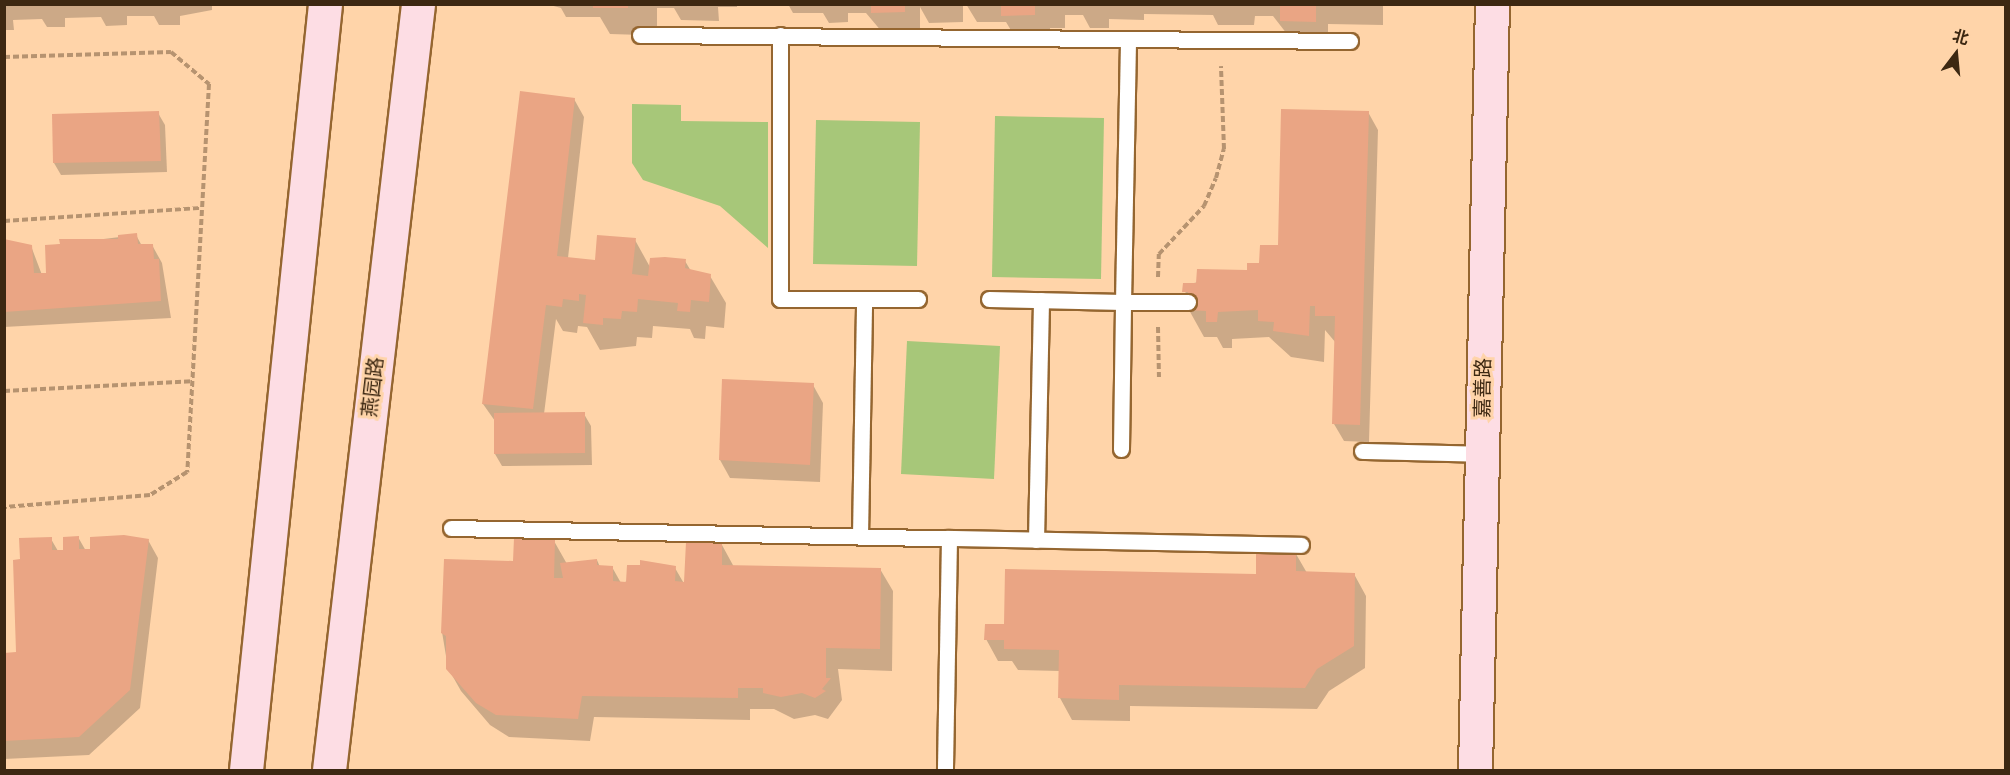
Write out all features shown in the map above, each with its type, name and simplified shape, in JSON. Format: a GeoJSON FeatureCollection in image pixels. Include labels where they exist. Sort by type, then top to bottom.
{"type":"FeatureCollection","features":[{"type":"Feature","properties":{"kind":"main road"},"geometry":{"type":"LineString","coordinates":[[246,771],[325,4]]}},
{"type":"Feature","properties":{"kind":"main road","name":"燕园路"},"geometry":{"type":"LineString","coordinates":[[329,771],[418,4]]}},
{"type":"Feature","properties":{"kind":"main road","name":"嘉善路"},"geometry":{"type":"LineString","coordinates":[[1475,771],[1492,4]]}},
{"type":"Feature","properties":{"kind":"lane"},"geometry":{"type":"LineString","coordinates":[[640,35],[780,34],[1128,41],[1350,41]]}},
{"type":"Feature","properties":{"kind":"lane"},"geometry":{"type":"LineString","coordinates":[[780,34],[780,299],[918,299]]}},
{"type":"Feature","properties":{"kind":"lane"},"geometry":{"type":"LineString","coordinates":[[1121,449],[1128,41]]}},
{"type":"Feature","properties":{"kind":"lane"},"geometry":{"type":"LineString","coordinates":[[860,536],[864,299]]}},
{"type":"Feature","properties":{"kind":"lane"},"geometry":{"type":"LineString","coordinates":[[989,299],[1188,302]]}},
{"type":"Feature","properties":{"kind":"lane"},"geometry":{"type":"LineString","coordinates":[[1036,540],[1041,300]]}},
{"type":"Feature","properties":{"kind":"lane"},"geometry":{"type":"LineString","coordinates":[[1362,451],[1482,453]]}},
{"type":"Feature","properties":{"kind":"lane"},"geometry":{"type":"LineString","coordinates":[[451,528],[1301,545]]}},
{"type":"Feature","properties":{"kind":"lane"},"geometry":{"type":"LineString","coordinates":[[945,771],[949,538]]}},
{"type":"Feature","properties":{"kind":"path"},"geometry":{"type":"LineString","coordinates":[[1159,377],[1159,254],[1204,206],[1224,149],[1221,41]]}},
{"type":"Feature","properties":{"kind":"path"},"geometry":{"type":"LineString","coordinates":[[4,57],[171,52],[209,84],[187,472],[150,495],[4,507]]}},
{"type":"Feature","properties":{"kind":"path"},"geometry":{"type":"LineString","coordinates":[[4,221],[202,208]]}},
{"type":"Feature","properties":{"kind":"path"},"geometry":{"type":"LineString","coordinates":[[4,391],[192,381]]}},
{"type":"Feature","properties":{"kind":"green space"},"geometry":{"type":"Polygon","coordinates":[[[632,104],[681,105],[681,121],[768,122],[768,248],[720,206],[643,180],[632,163],[632,104]]]}},
{"type":"Feature","properties":{"kind":"green space"},"geometry":{"type":"Polygon","coordinates":[[[995,116],[1104,118],[1101,279],[992,277],[995,116]]]}},
{"type":"Feature","properties":{"kind":"green space"},"geometry":{"type":"Polygon","coordinates":[[[816,120],[920,122],[917,266],[813,264],[816,120]]]}},
{"type":"Feature","properties":{"kind":"green space"},"geometry":{"type":"Polygon","coordinates":[[[907,341],[1000,346],[994,479],[901,474],[907,341]]]}},
{"type":"Feature","properties":{"kind":"building"},"geometry":{"type":"Polygon","coordinates":[[[593,4],[628,4],[628,8],[593,8],[593,4]]]}},
{"type":"Feature","properties":{"kind":"building"},"geometry":{"type":"Polygon","coordinates":[[[871,4],[905,4],[905,12],[871,13],[871,4]]]}},
{"type":"Feature","properties":{"kind":"building"},"geometry":{"type":"Polygon","coordinates":[[[1001,4],[1035,4],[1035,15],[1001,16],[1001,4]]]}},
{"type":"Feature","properties":{"kind":"building"},"geometry":{"type":"Polygon","coordinates":[[[1280,4],[1316,4],[1316,22],[1280,21],[1280,4]]]}},
{"type":"Feature","properties":{"kind":"building"},"geometry":{"type":"Polygon","coordinates":[[[520,91],[575,98],[557,256],[595,260],[597,235],[636,238],[632,274],[648,276],[650,258],[665,257],[686,259],[685,268],[711,274],[709,302],[691,300],[690,312],[677,311],[678,303],[638,299],[637,312],[622,311],[621,319],[603,318],[603,325],[583,323],[586,295],[579,294],[579,301],[563,299],[562,307],[546,305],[533,409],[482,404],[520,91]]]}},
{"type":"Feature","properties":{"kind":"building"},"geometry":{"type":"Polygon","coordinates":[[[1281,109],[1369,111],[1360,425],[1332,424],[1335,316],[1315,316],[1315,306],[1310,306],[1309,336],[1273,331],[1274,322],[1258,321],[1258,310],[1218,312],[1217,322],[1206,322],[1206,311],[1187,310],[1188,292],[1182,292],[1183,283],[1196,283],[1197,269],[1247,270],[1247,263],[1259,263],[1260,245],[1278,245],[1281,109]]]}},
{"type":"Feature","properties":{"kind":"building"},"geometry":{"type":"Polygon","coordinates":[[[159,111],[161,161],[53,163],[52,114],[159,111]]]}},
{"type":"Feature","properties":{"kind":"building"},"geometry":{"type":"Polygon","coordinates":[[[137,233],[138,244],[153,244],[154,259],[159,259],[161,301],[4,312],[4,239],[32,245],[34,273],[46,273],[45,245],[60,244],[59,239],[118,239],[118,235],[137,233]]]}},
{"type":"Feature","properties":{"kind":"building"},"geometry":{"type":"Polygon","coordinates":[[[722,379],[814,383],[810,465],[719,460],[722,379]]]}},
{"type":"Feature","properties":{"kind":"building"},"geometry":{"type":"Polygon","coordinates":[[[585,412],[585,453],[494,454],[494,413],[585,412]]]}},
{"type":"Feature","properties":{"kind":"building"},"geometry":{"type":"Polygon","coordinates":[[[124,535],[149,539],[130,690],[79,737],[4,741],[4,653],[16,652],[13,560],[20,559],[19,538],[52,537],[52,550],[63,550],[63,537],[79,536],[79,549],[90,549],[90,537],[124,535]]]}},
{"type":"Feature","properties":{"kind":"building"},"geometry":{"type":"Polygon","coordinates":[[[514,538],[555,540],[554,578],[563,578],[560,563],[597,559],[597,565],[613,566],[613,581],[626,582],[627,565],[640,565],[640,560],[676,566],[675,581],[684,582],[686,542],[722,543],[722,565],[881,568],[880,649],[826,648],[826,678],[831,678],[822,689],[826,691],[815,698],[802,693],[781,697],[763,693],[763,688],[738,688],[738,698],[582,696],[578,719],[496,715],[476,703],[446,669],[446,636],[441,633],[444,559],[513,561],[514,538]]]}},
{"type":"Feature","properties":{"kind":"building"},"geometry":{"type":"Polygon","coordinates":[[[1256,552],[1296,552],[1296,571],[1355,573],[1354,646],[1317,669],[1305,688],[1119,685],[1119,700],[1058,698],[1059,650],[1004,649],[1004,640],[984,640],[985,624],[1004,624],[1005,569],[1256,574],[1256,552]]]}}]}
